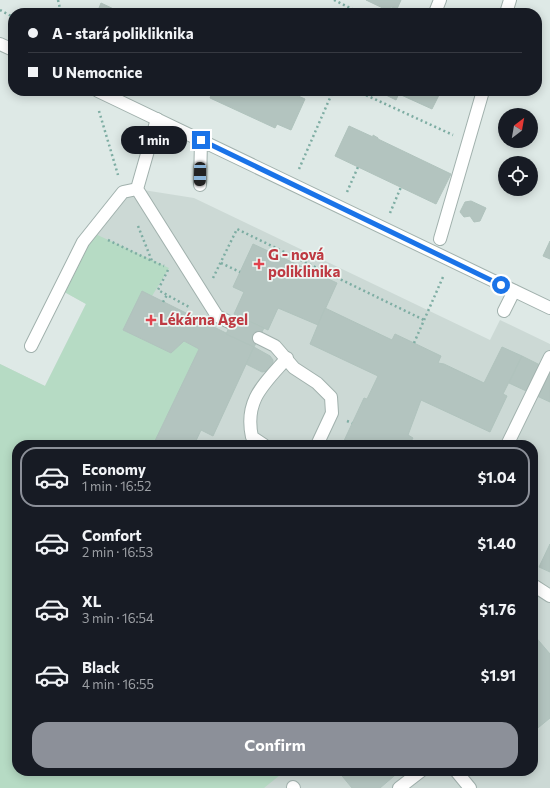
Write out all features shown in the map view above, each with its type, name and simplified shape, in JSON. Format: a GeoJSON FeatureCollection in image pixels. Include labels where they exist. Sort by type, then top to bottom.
{"type":"FeatureCollection","features":[{"type":"Feature","properties":{"kind":"street"},"geometry":{"type":"LineString","coordinates":[[109,96],[550,308]]}},
{"type":"Feature","properties":{"kind":"street"},"geometry":{"type":"LineString","coordinates":[[440,239],[482,96]]}},
{"type":"Feature","properties":{"kind":"street"},"geometry":{"type":"LineString","coordinates":[[157,119],[137,189],[217,316],[231,324]]}},
{"type":"Feature","properties":{"kind":"street"},"geometry":{"type":"LineString","coordinates":[[200,186],[201,140]]}},
{"type":"Feature","properties":{"kind":"street"},"geometry":{"type":"LineString","coordinates":[[31,346],[83,242],[123,192],[137,189]]}},
{"type":"Feature","properties":{"kind":"street"},"geometry":{"type":"LineString","coordinates":[[504,311],[514,291]]}},
{"type":"Feature","properties":{"kind":"street"},"geometry":{"type":"LineString","coordinates":[[259,338],[275,346],[287,358],[294,368],[317,383],[331,397],[332,413],[319,440]]}},
{"type":"Feature","properties":{"kind":"street"},"geometry":{"type":"LineString","coordinates":[[509,440],[550,357]]}},
{"type":"Feature","properties":{"kind":"street"},"geometry":{"type":"LineString","coordinates":[[256,440],[252,437],[249,422],[251,408],[261,388],[287,358]]}},
{"type":"Feature","properties":{"kind":"street"},"geometry":{"type":"LineString","coordinates":[[538,588],[550,596]]}},
{"type":"Feature","properties":{"kind":"street"},"geometry":{"type":"LineString","coordinates":[[399,788],[415,776]]}},
{"type":"Feature","properties":{"kind":"street"},"geometry":{"type":"LineString","coordinates":[[460,776],[470,788]]}},
{"type":"Feature","properties":{"kind":"path"},"geometry":{"type":"LineString","coordinates":[[334,0],[350,8]]}},
{"type":"Feature","properties":{"kind":"path"},"geometry":{"type":"LineString","coordinates":[[298,172],[332,96]]}},
{"type":"Feature","properties":{"kind":"path"},"geometry":{"type":"LineString","coordinates":[[368,96],[468,142]]}},
{"type":"Feature","properties":{"kind":"path"},"geometry":{"type":"LineString","coordinates":[[98,105],[123,192]]}},
{"type":"Feature","properties":{"kind":"path"},"geometry":{"type":"LineString","coordinates":[[346,195],[358,167]]}},
{"type":"Feature","properties":{"kind":"path"},"geometry":{"type":"LineString","coordinates":[[389,215],[401,187]]}},
{"type":"Feature","properties":{"kind":"path"},"geometry":{"type":"LineString","coordinates":[[135,220],[152,261]]}},
{"type":"Feature","properties":{"kind":"path"},"geometry":{"type":"LineString","coordinates":[[205,295],[237,229],[424,320]]}},
{"type":"Feature","properties":{"kind":"path"},"geometry":{"type":"LineString","coordinates":[[91,232],[169,268],[158,290],[204,315],[217,316]]}},
{"type":"Feature","properties":{"kind":"path"},"geometry":{"type":"LineString","coordinates":[[414,343],[450,260]]}},
{"type":"Feature","properties":{"kind":"path"},"geometry":{"type":"LineString","coordinates":[[221,263],[240,272]]}},
{"type":"Feature","properties":{"kind":"path"},"geometry":{"type":"LineString","coordinates":[[163,302],[167,295]]}},
{"type":"Feature","properties":{"kind":"shaded area"},"geometry":{"type":"Polygon","coordinates":[[[137,189],[194,198],[490,340],[500,320],[550,344],[550,788],[0,788],[0,364],[45,386],[86,304],[59,289],[123,192],[137,189]]]}},
{"type":"Feature","properties":{"kind":"green space"},"geometry":{"type":"Polygon","coordinates":[[[91,232],[169,268],[152,296],[142,292],[123,330],[170,352],[184,341],[199,349],[155,440],[12,440],[12,776],[279,776],[264,788],[0,788],[0,364],[45,386],[86,304],[59,289],[91,232]]]}},
{"type":"Feature","properties":{"kind":"building"},"geometry":{"type":"Polygon","coordinates":[[[366,0],[401,0],[397,8],[383,8],[366,0]]]}},
{"type":"Feature","properties":{"kind":"building"},"geometry":{"type":"Polygon","coordinates":[[[101,3],[112,8],[99,8],[101,3]]]}},
{"type":"Feature","properties":{"kind":"building"},"geometry":{"type":"Polygon","coordinates":[[[211,96],[298,96],[305,99],[291,130],[277,124],[275,128],[210,98],[211,96]]]}},
{"type":"Feature","properties":{"kind":"building"},"geometry":{"type":"Polygon","coordinates":[[[388,96],[398,96],[396,100],[388,96]]]}},
{"type":"Feature","properties":{"kind":"building"},"geometry":{"type":"Polygon","coordinates":[[[403,96],[438,96],[432,109],[403,96]]]}},
{"type":"Feature","properties":{"kind":"building"},"geometry":{"type":"Polygon","coordinates":[[[349,126],[373,137],[373,135],[378,139],[451,174],[436,204],[335,156],[349,126]]]}},
{"type":"Feature","properties":{"kind":"building"},"geometry":{"type":"Polygon","coordinates":[[[471,201],[486,208],[480,221],[474,222],[470,216],[464,217],[460,212],[465,202],[471,201]]]}},
{"type":"Feature","properties":{"kind":"building"},"geometry":{"type":"Polygon","coordinates":[[[550,241],[550,259],[543,256],[550,241]]]}},
{"type":"Feature","properties":{"kind":"building"},"geometry":{"type":"Polygon","coordinates":[[[253,244],[337,283],[318,325],[278,308],[268,330],[234,314],[244,292],[233,287],[253,244]]]}},
{"type":"Feature","properties":{"kind":"building"},"geometry":{"type":"Polygon","coordinates":[[[142,291],[254,347],[213,436],[201,430],[196,440],[155,440],[199,349],[184,341],[171,353],[123,330],[142,291]]]}},
{"type":"Feature","properties":{"kind":"building"},"geometry":{"type":"Polygon","coordinates":[[[325,308],[392,340],[395,334],[441,356],[438,363],[444,364],[484,383],[502,347],[522,356],[503,394],[507,396],[490,432],[421,400],[408,435],[413,438],[412,440],[344,440],[364,398],[367,399],[378,376],[310,344],[325,308]]]}},
{"type":"Feature","properties":{"kind":"building"},"geometry":{"type":"Polygon","coordinates":[[[235,315],[264,328],[254,347],[226,334],[235,315]]]}},
{"type":"Feature","properties":{"kind":"building"},"geometry":{"type":"Polygon","coordinates":[[[254,347],[270,356],[273,360],[273,367],[268,371],[262,372],[246,364],[254,347]]]}},
{"type":"Feature","properties":{"kind":"building"},"geometry":{"type":"Polygon","coordinates":[[[522,356],[550,370],[537,396],[509,383],[522,356]]]}},
{"type":"Feature","properties":{"kind":"building"},"geometry":{"type":"Polygon","coordinates":[[[550,370],[550,402],[537,396],[550,370]]]}},
{"type":"Feature","properties":{"kind":"building"},"geometry":{"type":"Polygon","coordinates":[[[550,544],[550,572],[539,567],[550,544]]]}},
{"type":"Feature","properties":{"kind":"building"},"geometry":{"type":"Polygon","coordinates":[[[538,640],[550,654],[550,718],[538,728],[538,640]]]}},
{"type":"Feature","properties":{"kind":"building"},"geometry":{"type":"Polygon","coordinates":[[[342,776],[394,776],[380,788],[352,788],[342,776]]]}},
{"type":"Feature","properties":{"kind":"place","name":"G - nová poliklinika"},"geometry":{"type":"Point","coordinates":[259,264]}},
{"type":"Feature","properties":{"kind":"place","name":"Lékárna Agel"},"geometry":{"type":"Point","coordinates":[151,320]}},
{"type":"Feature","properties":{"kind":"route"},"geometry":{"type":"LineString","coordinates":[[201,140],[501,285]]}}]}
